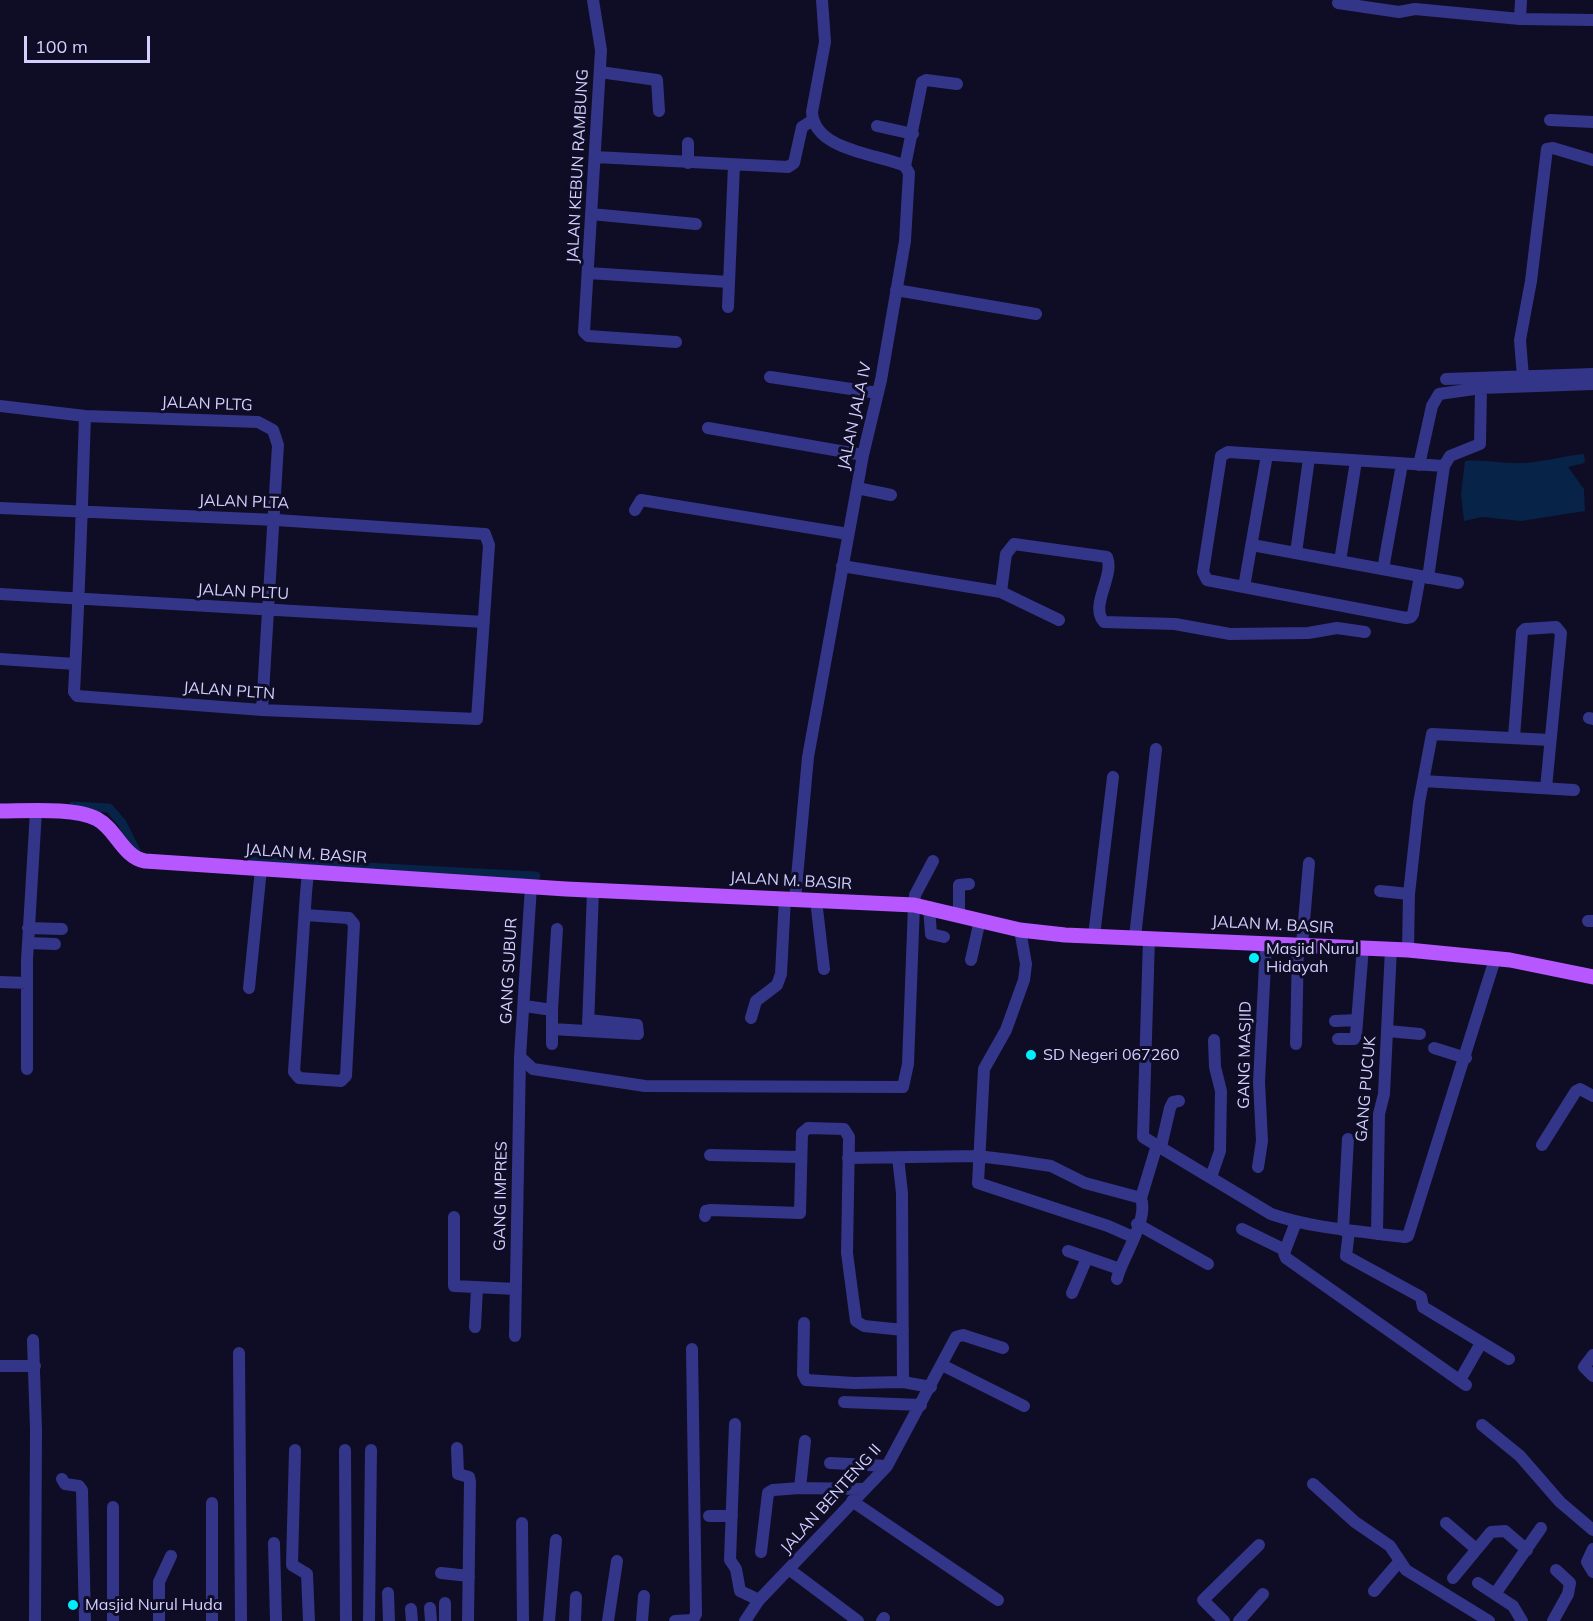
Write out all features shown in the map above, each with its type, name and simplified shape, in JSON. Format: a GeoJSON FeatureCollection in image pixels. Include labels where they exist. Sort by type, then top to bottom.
{"type":"FeatureCollection","features":[{"type":"Feature","properties":{"kind":"main road","name":"JALAN M. BASIR"},"geometry":{"type":"LineString","coordinates":[[0,811],[87,815],[96,819],[139,860],[593,890],[914,905],[1020,930],[1094,936],[1391,948],[1553,967],[1593,977]]}},
{"type":"Feature","properties":{"kind":"street","name":"JALAN KEBUN RAMBUNG"},"geometry":{"type":"LineString","coordinates":[[592,0],[601,42],[585,334],[676,342]]}},
{"type":"Feature","properties":{"kind":"street"},"geometry":{"type":"LineString","coordinates":[[595,157],[788,167],[794,162],[802,127],[813,120],[825,42],[822,0]]}},
{"type":"Feature","properties":{"kind":"street"},"geometry":{"type":"LineString","coordinates":[[1520,19],[1521,0]]}},
{"type":"Feature","properties":{"kind":"street"},"geometry":{"type":"LineString","coordinates":[[1338,3],[1520,19],[1593,20]]}},
{"type":"Feature","properties":{"kind":"street"},"geometry":{"type":"LineString","coordinates":[[600,72],[657,80],[659,111]]}},
{"type":"Feature","properties":{"kind":"street","name":"JALAN JALA IV"},"geometry":{"type":"LineString","coordinates":[[751,1018],[756,1001],[777,985],[781,974],[808,757],[863,455],[878,393],[908,223],[909,173],[906,166],[924,80],[957,84]]}},
{"type":"Feature","properties":{"kind":"street"},"geometry":{"type":"LineString","coordinates":[[813,120],[839,146],[906,166]]}},
{"type":"Feature","properties":{"kind":"street"},"geometry":{"type":"LineString","coordinates":[[1550,120],[1593,122]]}},
{"type":"Feature","properties":{"kind":"street"},"geometry":{"type":"LineString","coordinates":[[877,126],[913,134]]}},
{"type":"Feature","properties":{"kind":"street"},"geometry":{"type":"LineString","coordinates":[[688,143],[688,162]]}},
{"type":"Feature","properties":{"kind":"street"},"geometry":{"type":"LineString","coordinates":[[1523,377],[1520,340],[1532,280],[1547,150],[1553,148],[1593,160]]}},
{"type":"Feature","properties":{"kind":"street"},"geometry":{"type":"LineString","coordinates":[[728,307],[734,165]]}},
{"type":"Feature","properties":{"kind":"street"},"geometry":{"type":"LineString","coordinates":[[591,214],[696,224]]}},
{"type":"Feature","properties":{"kind":"street"},"geometry":{"type":"LineString","coordinates":[[588,273],[729,282]]}},
{"type":"Feature","properties":{"kind":"street"},"geometry":{"type":"LineString","coordinates":[[896,290],[1036,314]]}},
{"type":"Feature","properties":{"kind":"street"},"geometry":{"type":"LineString","coordinates":[[1446,379],[1593,374]]}},
{"type":"Feature","properties":{"kind":"street"},"geometry":{"type":"LineString","coordinates":[[770,377],[878,393]]}},
{"type":"Feature","properties":{"kind":"street"},"geometry":{"type":"LineString","coordinates":[[1419,465],[1436,397],[1439,394],[1481,388],[1593,384]]}},
{"type":"Feature","properties":{"kind":"street"},"geometry":{"type":"LineString","coordinates":[[1444,466],[1228,452],[1221,456],[1204,577],[1244,587],[1411,617],[1424,577],[1444,466],[1450,456],[1480,444],[1481,388]]}},
{"type":"Feature","properties":{"kind":"street","name":"JALAN PLTG"},"geometry":{"type":"LineString","coordinates":[[0,406],[85,416],[247,421],[269,426],[279,446],[262,710]]}},
{"type":"Feature","properties":{"kind":"street","name":"JALAN PLTN"},"geometry":{"type":"LineString","coordinates":[[85,416],[74,692],[78,697],[262,710],[477,719],[487,535]]}},
{"type":"Feature","properties":{"kind":"street"},"geometry":{"type":"LineString","coordinates":[[708,428],[863,455]]}},
{"type":"Feature","properties":{"kind":"street"},"geometry":{"type":"LineString","coordinates":[[1244,587],[1267,455]]}},
{"type":"Feature","properties":{"kind":"street"},"geometry":{"type":"LineString","coordinates":[[1296,553],[1310,458]]}},
{"type":"Feature","properties":{"kind":"street"},"geometry":{"type":"LineString","coordinates":[[1340,561],[1356,461]]}},
{"type":"Feature","properties":{"kind":"street"},"geometry":{"type":"LineString","coordinates":[[1383,569],[1402,464]]}},
{"type":"Feature","properties":{"kind":"street"},"geometry":{"type":"LineString","coordinates":[[857,488],[891,495]]}},
{"type":"Feature","properties":{"kind":"street"},"geometry":{"type":"LineString","coordinates":[[635,510],[641,500],[848,534]]}},
{"type":"Feature","properties":{"kind":"street","name":"JALAN PLTA"},"geometry":{"type":"LineString","coordinates":[[0,508],[276,520],[487,535]]}},
{"type":"Feature","properties":{"kind":"street"},"geometry":{"type":"LineString","coordinates":[[1001,592],[1006,554],[1014,544],[1107,557],[1109,568],[1099,612],[1104,622],[1175,624],[1230,634],[1308,633],[1337,628],[1365,632]]}},
{"type":"Feature","properties":{"kind":"street"},"geometry":{"type":"LineString","coordinates":[[1252,545],[1458,583]]}},
{"type":"Feature","properties":{"kind":"street"},"geometry":{"type":"LineString","coordinates":[[842,566],[1001,592],[1059,620]]}},
{"type":"Feature","properties":{"kind":"street","name":"JALAN PLTU"},"geometry":{"type":"LineString","coordinates":[[0,594],[484,622]]}},
{"type":"Feature","properties":{"kind":"street"},"geometry":{"type":"LineString","coordinates":[[1514,737],[1522,632],[1525,629],[1556,627],[1561,633],[1546,788]]}},
{"type":"Feature","properties":{"kind":"street"},"geometry":{"type":"LineString","coordinates":[[0,659],[75,664]]}},
{"type":"Feature","properties":{"kind":"street"},"geometry":{"type":"LineString","coordinates":[[1408,950],[1409,894],[1423,781],[1432,734],[1550,740]]}},
{"type":"Feature","properties":{"kind":"street"},"geometry":{"type":"LineString","coordinates":[[1156,749],[1142,937],[1142,1134],[1159,1146],[1271,1214],[1296,1222],[1346,1231],[1408,1236],[1496,959]]}},
{"type":"Feature","properties":{"kind":"street"},"geometry":{"type":"LineString","coordinates":[[1094,936],[1113,777]]}},
{"type":"Feature","properties":{"kind":"street"},"geometry":{"type":"LineString","coordinates":[[1423,781],[1574,790]]}},
{"type":"Feature","properties":{"kind":"street"},"geometry":{"type":"LineString","coordinates":[[27,1069],[28,928],[36,811]]}},
{"type":"Feature","properties":{"kind":"street"},"geometry":{"type":"LineString","coordinates":[[520,1057],[533,1069],[645,1086],[903,1087],[908,1064],[915,895],[933,861]]}},
{"type":"Feature","properties":{"kind":"street"},"geometry":{"type":"LineString","coordinates":[[1296,1044],[1300,945],[1309,863]]}},
{"type":"Feature","properties":{"kind":"street"},"geometry":{"type":"LineString","coordinates":[[249,988],[261,869]]}},
{"type":"Feature","properties":{"kind":"street"},"geometry":{"type":"LineString","coordinates":[[305,915],[349,918],[354,924],[346,1076],[341,1081],[299,1078],[294,1074],[305,915],[308,872]]}},
{"type":"Feature","properties":{"kind":"street"},"geometry":{"type":"LineString","coordinates":[[959,914],[959,885],[969,884]]}},
{"type":"Feature","properties":{"kind":"street","name":"GANG SUBUR"},"geometry":{"type":"LineString","coordinates":[[520,1057],[531,886]]}},
{"type":"Feature","properties":{"kind":"street"},"geometry":{"type":"LineString","coordinates":[[552,1029],[588,1026],[593,890]]}},
{"type":"Feature","properties":{"kind":"street"},"geometry":{"type":"LineString","coordinates":[[1380,891],[1409,894]]}},
{"type":"Feature","properties":{"kind":"street"},"geometry":{"type":"LineString","coordinates":[[816,900],[824,969]]}},
{"type":"Feature","properties":{"kind":"street"},"geometry":{"type":"LineString","coordinates":[[929,907],[931,934],[944,937]]}},
{"type":"Feature","properties":{"kind":"street"},"geometry":{"type":"LineString","coordinates":[[971,960],[980,920]]}},
{"type":"Feature","properties":{"kind":"street"},"geometry":{"type":"LineString","coordinates":[[28,928],[62,929]]}},
{"type":"Feature","properties":{"kind":"street"},"geometry":{"type":"LineString","coordinates":[[552,1044],[557,929]]}},
{"type":"Feature","properties":{"kind":"street"},"geometry":{"type":"LineString","coordinates":[[1020,930],[1026,964],[1024,980],[1006,1030],[984,1069],[976,1179],[981,1186],[1108,1226],[1133,1237]]}},
{"type":"Feature","properties":{"kind":"street"},"geometry":{"type":"LineString","coordinates":[[28,943],[56,944]]}},
{"type":"Feature","properties":{"kind":"street","name":"GANG MASJID"},"geometry":{"type":"LineString","coordinates":[[1258,1167],[1262,1140],[1259,1082],[1266,944]]}},
{"type":"Feature","properties":{"kind":"street"},"geometry":{"type":"LineString","coordinates":[[1338,1039],[1354,1039],[1358,1020],[1363,947]]}},
{"type":"Feature","properties":{"kind":"street","name":"GANG PUCUK"},"geometry":{"type":"LineString","coordinates":[[1377,1234],[1379,1114],[1384,1094],[1391,948]]}},
{"type":"Feature","properties":{"kind":"street"},"geometry":{"type":"LineString","coordinates":[[0,982],[27,982]]}},
{"type":"Feature","properties":{"kind":"street"},"geometry":{"type":"LineString","coordinates":[[525,1006],[552,1010]]}},
{"type":"Feature","properties":{"kind":"street"},"geometry":{"type":"LineString","coordinates":[[1335,1020],[1358,1020]]}},
{"type":"Feature","properties":{"kind":"street"},"geometry":{"type":"LineString","coordinates":[[1388,1031],[1420,1034]]}},
{"type":"Feature","properties":{"kind":"street"},"geometry":{"type":"LineString","coordinates":[[1211,1177],[1220,1151],[1221,1091],[1215,1067],[1214,1040]]}},
{"type":"Feature","properties":{"kind":"street"},"geometry":{"type":"LineString","coordinates":[[1434,1048],[1466,1058]]}},
{"type":"Feature","properties":{"kind":"street","name":"GANG IMPRES"},"geometry":{"type":"LineString","coordinates":[[515,1336],[520,1057]]}},
{"type":"Feature","properties":{"kind":"street"},"geometry":{"type":"LineString","coordinates":[[1542,1145],[1576,1091],[1580,1089],[1593,1096]]}},
{"type":"Feature","properties":{"kind":"street"},"geometry":{"type":"LineString","coordinates":[[1068,1251],[1117,1274],[1127,1257],[1143,1207],[1141,1198],[1170,1108],[1173,1102],[1179,1101]]}},
{"type":"Feature","properties":{"kind":"street"},"geometry":{"type":"LineString","coordinates":[[705,1216],[706,1211],[711,1210],[800,1213],[801,1136],[806,1129],[841,1128],[849,1137],[847,1253],[856,1321],[864,1326],[903,1330]]}},
{"type":"Feature","properties":{"kind":"street"},"geometry":{"type":"LineString","coordinates":[[1348,1139],[1347,1256],[1421,1297],[1423,1307],[1509,1359]]}},
{"type":"Feature","properties":{"kind":"street"},"geometry":{"type":"LineString","coordinates":[[710,1155],[800,1157]]}},
{"type":"Feature","properties":{"kind":"street"},"geometry":{"type":"LineString","coordinates":[[848,1158],[977,1156],[1051,1166],[1085,1183],[1141,1198]]}},
{"type":"Feature","properties":{"kind":"street"},"geometry":{"type":"LineString","coordinates":[[898,1157],[902,1193],[903,1382]]}},
{"type":"Feature","properties":{"kind":"street"},"geometry":{"type":"LineString","coordinates":[[454,1217],[453,1284],[459,1288],[516,1289]]}},
{"type":"Feature","properties":{"kind":"street"},"geometry":{"type":"LineString","coordinates":[[1296,1222],[1285,1250],[1286,1258],[1463,1382],[1480,1342]]}},
{"type":"Feature","properties":{"kind":"street"},"geometry":{"type":"LineString","coordinates":[[1137,1224],[1208,1264]]}},
{"type":"Feature","properties":{"kind":"street"},"geometry":{"type":"LineString","coordinates":[[1242,1229],[1285,1250]]}},
{"type":"Feature","properties":{"kind":"street"},"geometry":{"type":"LineString","coordinates":[[1072,1293],[1087,1258]]}},
{"type":"Feature","properties":{"kind":"street"},"geometry":{"type":"LineString","coordinates":[[475,1327],[477,1288]]}},
{"type":"Feature","properties":{"kind":"street"},"geometry":{"type":"LineString","coordinates":[[804,1323],[803,1374],[806,1380],[854,1383],[903,1382],[931,1387]]}},
{"type":"Feature","properties":{"kind":"street","name":"JALAN BENTENG II"},"geometry":{"type":"LineString","coordinates":[[745,1621],[759,1600],[792,1571],[852,1501],[887,1466],[958,1336],[1003,1348]]}},
{"type":"Feature","properties":{"kind":"street"},"geometry":{"type":"LineString","coordinates":[[33,1340],[35,1366],[35,1621]]}},
{"type":"Feature","properties":{"kind":"street"},"geometry":{"type":"LineString","coordinates":[[675,1621],[693,1620],[696,1614],[692,1349]]}},
{"type":"Feature","properties":{"kind":"street"},"geometry":{"type":"LineString","coordinates":[[239,1353],[241,1621]]}},
{"type":"Feature","properties":{"kind":"street"},"geometry":{"type":"LineString","coordinates":[[1593,1355],[1584,1367],[1593,1376]]}},
{"type":"Feature","properties":{"kind":"street"},"geometry":{"type":"LineString","coordinates":[[942,1365],[1024,1406]]}},
{"type":"Feature","properties":{"kind":"street"},"geometry":{"type":"LineString","coordinates":[[0,1366],[35,1366]]}},
{"type":"Feature","properties":{"kind":"street"},"geometry":{"type":"LineString","coordinates":[[844,1402],[921,1406]]}},
{"type":"Feature","properties":{"kind":"street"},"geometry":{"type":"LineString","coordinates":[[735,1424],[730,1560],[736,1569],[739,1589],[759,1600]]}},
{"type":"Feature","properties":{"kind":"street"},"geometry":{"type":"LineString","coordinates":[[1482,1425],[1521,1456],[1560,1502],[1593,1530]]}},
{"type":"Feature","properties":{"kind":"street"},"geometry":{"type":"LineString","coordinates":[[800,1488],[805,1441]]}},
{"type":"Feature","properties":{"kind":"street"},"geometry":{"type":"LineString","coordinates":[[457,1448],[458,1474],[470,1478],[468,1621]]}},
{"type":"Feature","properties":{"kind":"street"},"geometry":{"type":"LineString","coordinates":[[294,1450],[292,1565],[308,1574],[309,1621]]}},
{"type":"Feature","properties":{"kind":"street"},"geometry":{"type":"LineString","coordinates":[[345,1450],[346,1621]]}},
{"type":"Feature","properties":{"kind":"street"},"geometry":{"type":"LineString","coordinates":[[369,1621],[371,1450]]}},
{"type":"Feature","properties":{"kind":"street"},"geometry":{"type":"LineString","coordinates":[[830,1462],[887,1466]]}},
{"type":"Feature","properties":{"kind":"street"},"geometry":{"type":"LineString","coordinates":[[62,1479],[65,1484],[80,1486],[82,1490],[85,1621]]}},
{"type":"Feature","properties":{"kind":"street"},"geometry":{"type":"LineString","coordinates":[[1312,1484],[1355,1522],[1384,1541],[1406,1570],[1489,1621]]}},
{"type":"Feature","properties":{"kind":"street"},"geometry":{"type":"LineString","coordinates":[[761,1552],[769,1492],[800,1488],[864,1489]]}},
{"type":"Feature","properties":{"kind":"street"},"geometry":{"type":"LineString","coordinates":[[852,1501],[998,1600]]}},
{"type":"Feature","properties":{"kind":"street"},"geometry":{"type":"LineString","coordinates":[[212,1503],[212,1621]]}},
{"type":"Feature","properties":{"kind":"street"},"geometry":{"type":"LineString","coordinates":[[113,1507],[113,1621]]}},
{"type":"Feature","properties":{"kind":"street"},"geometry":{"type":"LineString","coordinates":[[710,1516],[732,1516]]}},
{"type":"Feature","properties":{"kind":"street"},"geometry":{"type":"LineString","coordinates":[[522,1523],[523,1621]]}},
{"type":"Feature","properties":{"kind":"street"},"geometry":{"type":"LineString","coordinates":[[1446,1523],[1475,1548]]}},
{"type":"Feature","properties":{"kind":"street"},"geometry":{"type":"LineString","coordinates":[[1496,1594],[1541,1528]]}},
{"type":"Feature","properties":{"kind":"street"},"geometry":{"type":"LineString","coordinates":[[1453,1578],[1475,1548],[1491,1532],[1505,1531],[1527,1550]]}},
{"type":"Feature","properties":{"kind":"street"},"geometry":{"type":"LineString","coordinates":[[549,1621],[556,1540]]}},
{"type":"Feature","properties":{"kind":"street"},"geometry":{"type":"LineString","coordinates":[[274,1543],[276,1621]]}},
{"type":"Feature","properties":{"kind":"street"},"geometry":{"type":"LineString","coordinates":[[1224,1621],[1203,1600],[1259,1545]]}},
{"type":"Feature","properties":{"kind":"street"},"geometry":{"type":"LineString","coordinates":[[1553,1621],[1568,1594],[1570,1583],[1591,1569],[1593,1549]]}},
{"type":"Feature","properties":{"kind":"street"},"geometry":{"type":"LineString","coordinates":[[159,1621],[159,1582],[171,1556]]}},
{"type":"Feature","properties":{"kind":"street"},"geometry":{"type":"LineString","coordinates":[[608,1621],[617,1561]]}},
{"type":"Feature","properties":{"kind":"street"},"geometry":{"type":"LineString","coordinates":[[1374,1591],[1399,1562]]}},
{"type":"Feature","properties":{"kind":"street"},"geometry":{"type":"LineString","coordinates":[[1556,1570],[1570,1583]]}},
{"type":"Feature","properties":{"kind":"street"},"geometry":{"type":"LineString","coordinates":[[792,1571],[858,1621]]}},
{"type":"Feature","properties":{"kind":"street"},"geometry":{"type":"LineString","coordinates":[[441,1573],[469,1576]]}},
{"type":"Feature","properties":{"kind":"street"},"geometry":{"type":"LineString","coordinates":[[1478,1583],[1513,1606],[1522,1621]]}},
{"type":"Feature","properties":{"kind":"street"},"geometry":{"type":"LineString","coordinates":[[388,1593],[389,1621]]}},
{"type":"Feature","properties":{"kind":"street"},"geometry":{"type":"LineString","coordinates":[[1239,1621],[1263,1594]]}},
{"type":"Feature","properties":{"kind":"street"},"geometry":{"type":"LineString","coordinates":[[642,1621],[644,1596]]}},
{"type":"Feature","properties":{"kind":"street"},"geometry":{"type":"LineString","coordinates":[[575,1621],[576,1597]]}},
{"type":"Feature","properties":{"kind":"street"},"geometry":{"type":"LineString","coordinates":[[445,1603],[445,1621]]}},
{"type":"Feature","properties":{"kind":"water"},"geometry":{"type":"Polygon","coordinates":[[[1584,454],[1585,463],[1568,467],[1584,489],[1585,511],[1521,521],[1482,517],[1464,521],[1461,494],[1465,461],[1522,463],[1584,454]]]}},
{"type":"Feature","properties":{"kind":"waterway"},"geometry":{"type":"LineString","coordinates":[[73,806],[109,808],[122,823],[136,851]]}},
{"type":"Feature","properties":{"kind":"waterway"},"geometry":{"type":"LineString","coordinates":[[251,861],[536,876]]}},
{"type":"Feature","properties":{"kind":"place","name":"Masjid Nurul Hidayah"},"geometry":{"type":"Point","coordinates":[1254,958]}},
{"type":"Feature","properties":{"kind":"place","name":"SD Negeri 067260"},"geometry":{"type":"Point","coordinates":[1031,1055]}},
{"type":"Feature","properties":{"kind":"place","name":"Masjid Nurul Huda"},"geometry":{"type":"Point","coordinates":[73,1605]}}]}
